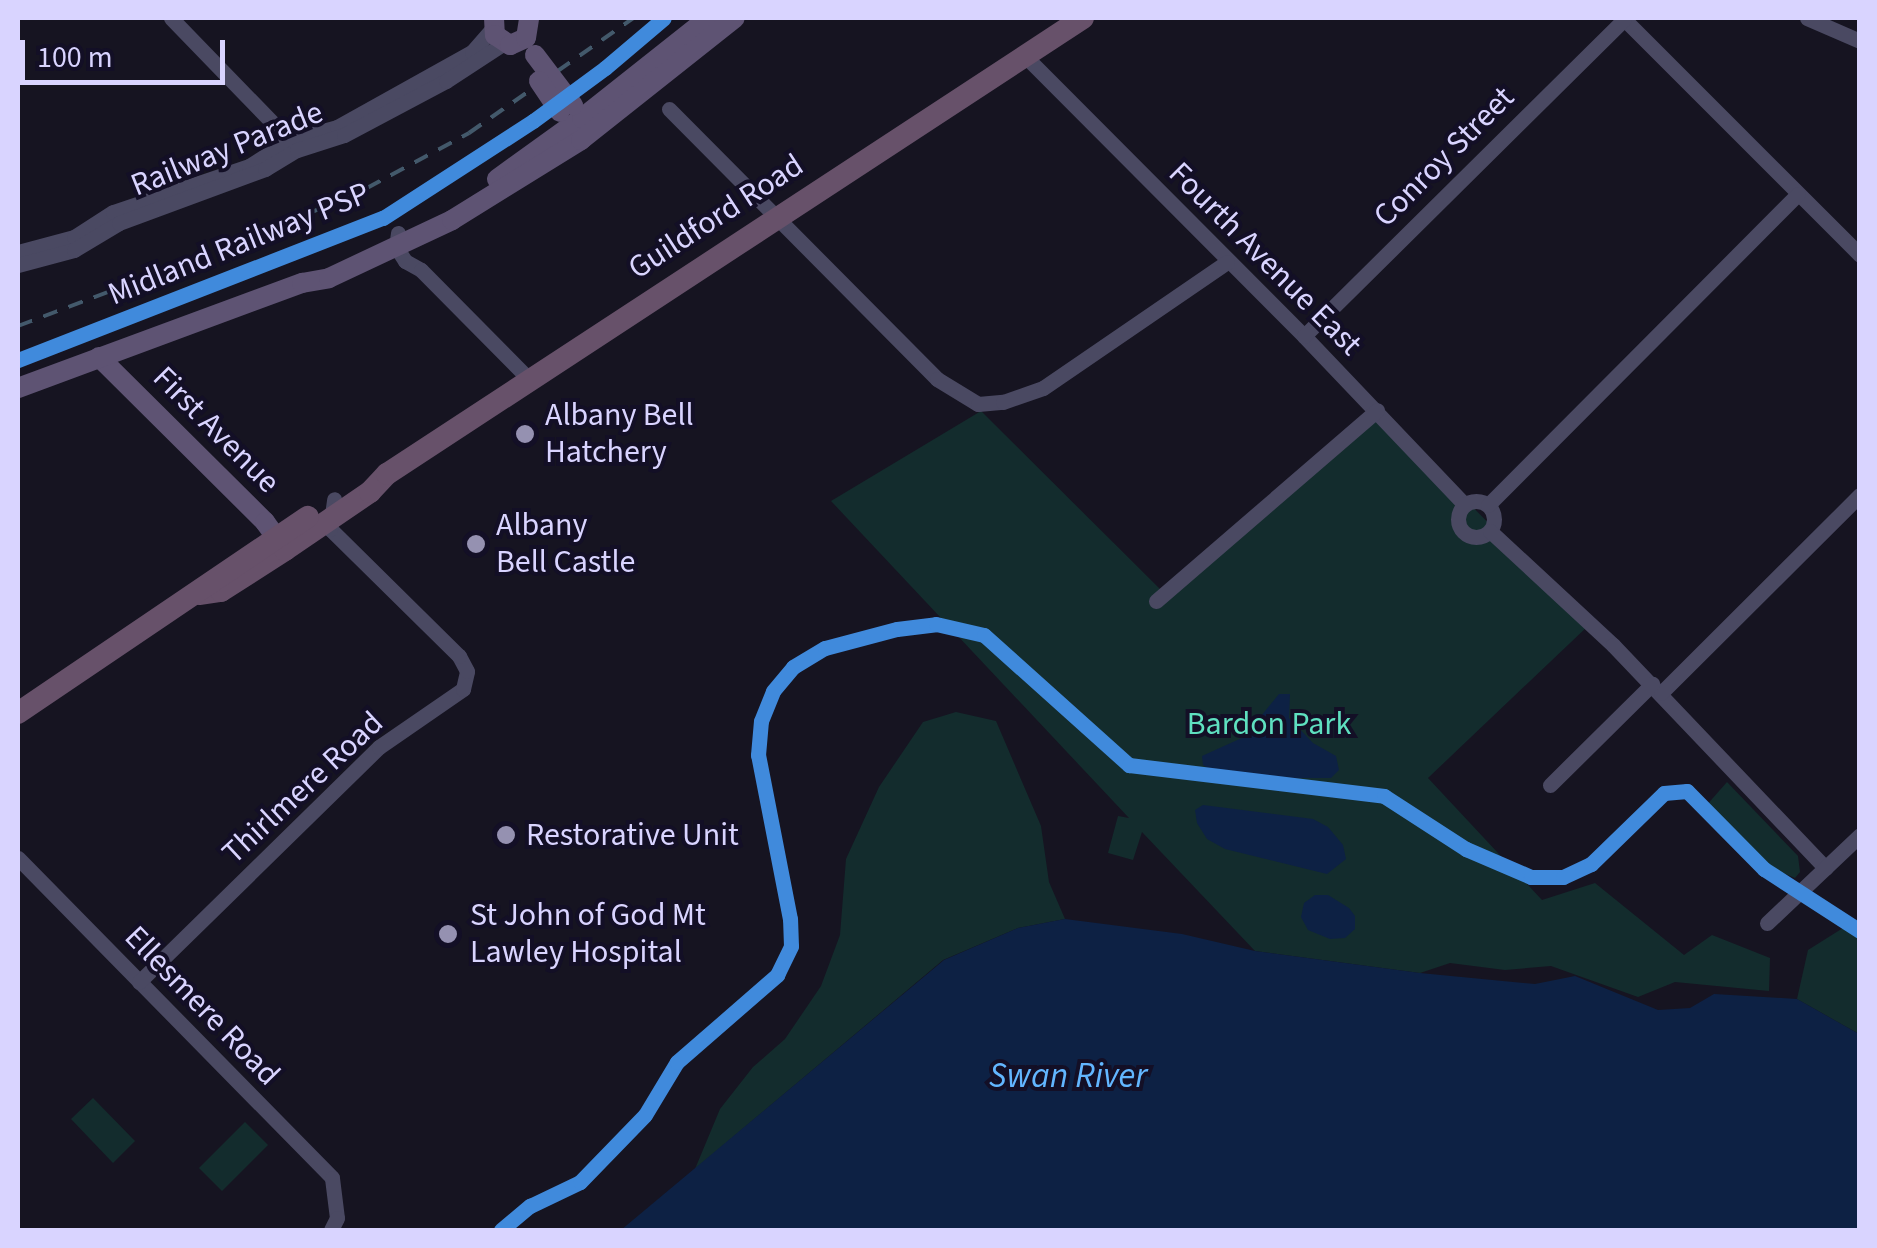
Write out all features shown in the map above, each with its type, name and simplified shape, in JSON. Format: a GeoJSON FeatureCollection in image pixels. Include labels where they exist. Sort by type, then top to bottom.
{"type":"FeatureCollection","features":[{"type":"Feature","properties":{"kind":"highway","name":"Guildford Road"},"geometry":{"type":"LineString","coordinates":[[18,713],[199,594],[212,579],[280,544],[331,510],[362,482],[387,474],[1083,18]]}},
{"type":"Feature","properties":{"kind":"main road"},"geometry":{"type":"LineString","coordinates":[[18,388],[302,284],[329,278],[404,239],[509,172],[708,18]]}},
{"type":"Feature","properties":{"kind":"main road"},"geometry":{"type":"LineString","coordinates":[[576,122],[735,18]]}},
{"type":"Feature","properties":{"kind":"main road"},"geometry":{"type":"LineString","coordinates":[[518,35],[576,122]]}},
{"type":"Feature","properties":{"kind":"main road","name":"First Avenue"},"geometry":{"type":"LineString","coordinates":[[100,357],[280,544]]}},
{"type":"Feature","properties":{"kind":"street"},"geometry":{"type":"LineString","coordinates":[[172,18],[294,145]]}},
{"type":"Feature","properties":{"kind":"street"},"geometry":{"type":"LineString","coordinates":[[1623,18],[1860,255]]}},
{"type":"Feature","properties":{"kind":"street","name":"Conroy Street"},"geometry":{"type":"LineString","coordinates":[[1304,336],[1623,18]]}},
{"type":"Feature","properties":{"kind":"street"},"geometry":{"type":"LineString","coordinates":[[1807,18],[1860,41]]}},
{"type":"Feature","properties":{"kind":"street","name":"Railway Parade"},"geometry":{"type":"LineString","coordinates":[[18,252],[74,238],[114,212],[250,166],[294,145],[344,135],[401,106],[518,35]]}},
{"type":"Feature","properties":{"kind":"street","name":"Fourth Avenue East"},"geometry":{"type":"LineString","coordinates":[[1024,56],[1377,410],[1465,505]]}},
{"type":"Feature","properties":{"kind":"street"},"geometry":{"type":"LineString","coordinates":[[668,109],[937,379],[978,404],[1004,402],[1044,388],[1227,262]]}},
{"type":"Feature","properties":{"kind":"street","name":"Railway Parade"},"geometry":{"type":"LineString","coordinates":[[18,265],[74,250],[120,223],[265,169],[294,145]]}},
{"type":"Feature","properties":{"kind":"street"},"geometry":{"type":"LineString","coordinates":[[1488,505],[1798,194]]}},
{"type":"Feature","properties":{"kind":"street"},"geometry":{"type":"LineString","coordinates":[[404,239],[414,250],[421,270],[529,379]]}},
{"type":"Feature","properties":{"kind":"street"},"geometry":{"type":"LineString","coordinates":[[1156,601],[1377,410]]}},
{"type":"Feature","properties":{"kind":"street"},"geometry":{"type":"LineString","coordinates":[[1550,784],[1860,496]]}},
{"type":"Feature","properties":{"kind":"street"},"geometry":{"type":"LineString","coordinates":[[1479,501],[1488,505],[1494,515],[1490,531],[1475,537],[1461,529],[1458,514],[1465,505],[1479,501]]}},
{"type":"Feature","properties":{"kind":"street","name":"Thirlmere Road"},"geometry":{"type":"LineString","coordinates":[[140,982],[379,747],[462,689],[467,670],[460,656],[337,538],[331,510]]}},
{"type":"Feature","properties":{"kind":"street"},"geometry":{"type":"LineString","coordinates":[[1490,531],[1656,688],[1825,868]]}},
{"type":"Feature","properties":{"kind":"street"},"geometry":{"type":"LineString","coordinates":[[1767,923],[1860,835]]}},
{"type":"Feature","properties":{"kind":"street","name":"Ellesmere Road"},"geometry":{"type":"LineString","coordinates":[[18,858],[332,1178],[337,1218],[331,1230]]}},
{"type":"Feature","properties":{"kind":"green space","name":"Bardon Park"},"geometry":{"type":"Polygon","coordinates":[[[981,411],[1164,593],[1380,413],[1589,625],[1428,778],[1542,900],[1595,883],[1684,955],[1712,935],[1770,958],[1769,991],[1675,982],[1638,997],[1551,966],[1505,970],[1450,963],[1420,973],[1255,951],[1142,832],[1133,860],[1108,853],[1118,816],[1129,818],[831,501],[981,411]]]}},
{"type":"Feature","properties":{"kind":"green space"},"geometry":{"type":"Polygon","coordinates":[[[956,712],[996,721],[1041,826],[1049,882],[1065,919],[1018,928],[943,960],[695,1169],[720,1109],[753,1067],[785,1039],[821,986],[840,935],[846,859],[879,787],[923,722],[956,712]]]}},
{"type":"Feature","properties":{"kind":"green space"},"geometry":{"type":"Polygon","coordinates":[[[1727,782],[1798,856],[1800,872],[1795,878],[1766,866],[1705,807],[1727,782]]]}},
{"type":"Feature","properties":{"kind":"green space"},"geometry":{"type":"Polygon","coordinates":[[[1843,928],[1859,939],[1859,1034],[1797,999],[1808,950],[1843,928]]]}},
{"type":"Feature","properties":{"kind":"green space"},"geometry":{"type":"Polygon","coordinates":[[[93,1098],[135,1141],[113,1163],[71,1119],[93,1098]]]}},
{"type":"Feature","properties":{"kind":"green space"},"geometry":{"type":"Polygon","coordinates":[[[245,1122],[268,1145],[222,1191],[199,1168],[245,1122]]]}},
{"type":"Feature","properties":{"kind":"water"},"geometry":{"type":"Polygon","coordinates":[[[1279,694],[1290,694],[1289,718],[1313,743],[1336,756],[1339,770],[1331,778],[1211,770],[1203,765],[1202,756],[1244,737],[1279,694]]]}},
{"type":"Feature","properties":{"kind":"water"},"geometry":{"type":"Polygon","coordinates":[[[1203,805],[1313,819],[1328,827],[1343,845],[1346,859],[1327,874],[1225,849],[1207,839],[1197,823],[1195,810],[1203,805]]]}},
{"type":"Feature","properties":{"kind":"water"},"geometry":{"type":"Polygon","coordinates":[[[1315,895],[1328,895],[1349,908],[1355,916],[1355,929],[1345,938],[1330,939],[1308,930],[1301,917],[1304,903],[1315,895]]]}},
{"type":"Feature","properties":{"kind":"water","name":"Swan River"},"geometry":{"type":"Polygon","coordinates":[[[1065,919],[1182,934],[1255,951],[1420,973],[1535,984],[1575,976],[1658,1010],[1690,1008],[1714,994],[1797,999],[1859,1034],[1859,1230],[621,1230],[944,960],[1018,928],[1065,919]]]}},
{"type":"Feature","properties":{"kind":"railway"},"geometry":{"type":"LineString","coordinates":[[18,326],[264,233],[367,188],[469,133],[633,18]]}},
{"type":"Feature","properties":{"kind":"cycle path","name":"Midland Railway PSP"},"geometry":{"type":"LineString","coordinates":[[18,360],[383,218],[533,121],[664,18]]}},
{"type":"Feature","properties":{"kind":"cycle path"},"geometry":{"type":"LineString","coordinates":[[501,1230],[530,1206],[580,1182],[645,1115],[677,1062],[777,975],[791,946],[790,919],[758,755],[761,721],[773,691],[793,667],[825,648],[897,629],[936,624],[984,635],[1129,765],[1384,796],[1466,849],[1531,877],[1563,877],[1591,864],[1664,793],[1687,791],[1764,869],[1860,931]]}},
{"type":"Feature","properties":{"kind":"place","name":"Albany Bell Hatchery"},"geometry":{"type":"Point","coordinates":[525,434]}},
{"type":"Feature","properties":{"kind":"place","name":"Albany Bell Castle"},"geometry":{"type":"Point","coordinates":[476,544]}},
{"type":"Feature","properties":{"kind":"place","name":"Restorative Unit"},"geometry":{"type":"Point","coordinates":[506,835]}},
{"type":"Feature","properties":{"kind":"place","name":"St John of God Mt Lawley Hospital"},"geometry":{"type":"Point","coordinates":[448,934]}}]}
